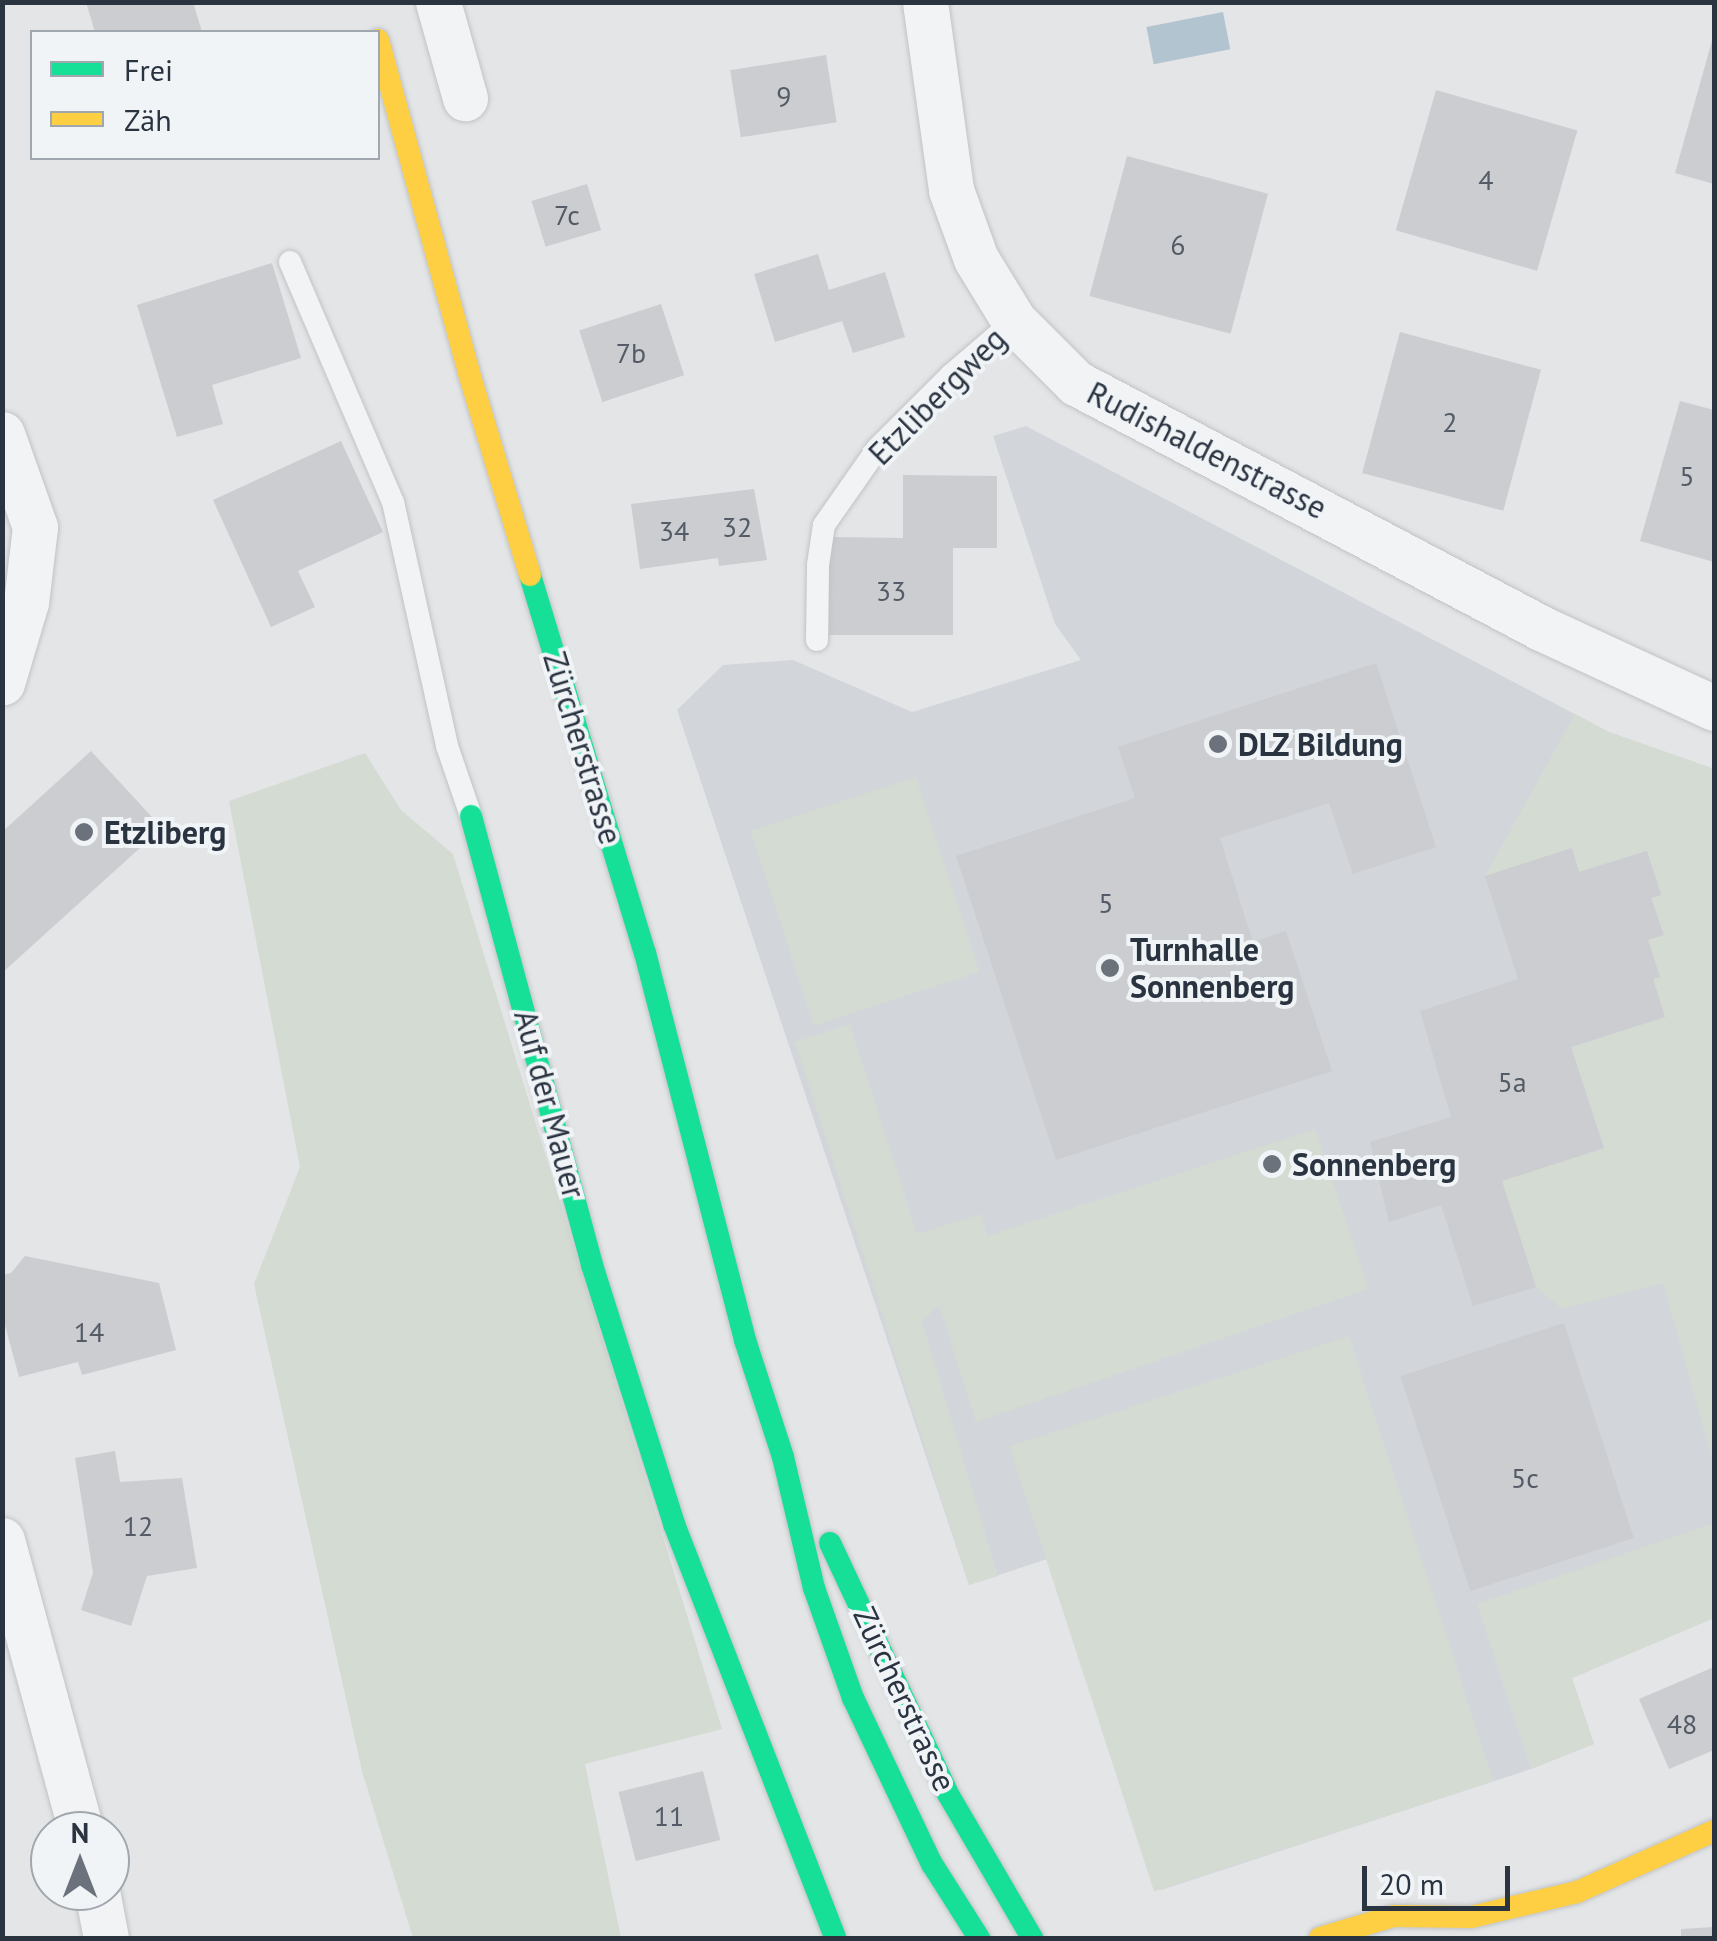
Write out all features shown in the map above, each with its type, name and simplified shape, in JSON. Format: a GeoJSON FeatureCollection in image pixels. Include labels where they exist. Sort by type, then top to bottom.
{"type":"FeatureCollection","features":[{"type":"Feature","properties":{"kind":"main road","name":"Zürcherstrasse"},"geometry":{"type":"LineString","coordinates":[[380,48],[469,373],[644,953],[746,1340],[783,1457],[814,1588],[853,1698],[932,1864],[979,1938]]}},
{"type":"Feature","properties":{"kind":"main road","name":"Auf der Mauer"},"geometry":{"type":"LineString","coordinates":[[471,816],[592,1264],[674,1524],[836,1938]]}},
{"type":"Feature","properties":{"kind":"main road","name":"Zürcherstrasse"},"geometry":{"type":"LineString","coordinates":[[783,1457],[846,1573],[948,1794],[1032,1938]]}},
{"type":"Feature","properties":{"kind":"main road"},"geometry":{"type":"LineString","coordinates":[[1320,1938],[1394,1916],[1471,1918],[1577,1892],[1714,1831]]}},
{"type":"Feature","properties":{"kind":"main road"},"geometry":{"type":"LineString","coordinates":[[1441,1938],[1471,1918]]}},
{"type":"Feature","properties":{"kind":"street"},"geometry":{"type":"LineString","coordinates":[[438,2],[466,98]]}},
{"type":"Feature","properties":{"kind":"street","name":"Rudishaldenstrasse"},"geometry":{"type":"LineString","coordinates":[[925,2],[950,190],[976,259],[1014,321],[1076,383],[1134,416],[1272,482],[1541,628],[1714,708]]}},
{"type":"Feature","properties":{"kind":"street"},"geometry":{"type":"LineString","coordinates":[[2,434],[35,527],[26,602],[2,683]]}},
{"type":"Feature","properties":{"kind":"street"},"geometry":{"type":"LineString","coordinates":[[2,1540],[75,1811]]}},
{"type":"Feature","properties":{"kind":"street"},"geometry":{"type":"LineString","coordinates":[[101,1911],[106,1938]]}},
{"type":"Feature","properties":{"kind":"lane","name":"Auf der Mauer"},"geometry":{"type":"LineString","coordinates":[[290,262],[393,502],[447,746],[471,816]]}},
{"type":"Feature","properties":{"kind":"lane","name":"Etzlibergweg"},"geometry":{"type":"LineString","coordinates":[[817,640],[818,564],[824,524],[878,448],[1014,321]]}},
{"type":"Feature","properties":{"kind":"shaded area","name":"Sonnenberg"},"geometry":{"type":"Polygon","coordinates":[[[1026,426],[1609,732],[1714,769],[1714,1618],[1572,1678],[1594,1744],[1531,1769],[1161,1890],[1047,1559],[969,1585],[677,710],[723,665],[793,660],[912,712],[1081,660],[1055,624],[993,436],[1026,426]]]}},
{"type":"Feature","properties":{"kind":"shaded area"},"geometry":{"type":"Polygon","coordinates":[[[1575,714],[1609,732],[1714,769],[1714,1466],[1663,1283],[1562,1309],[1536,1287],[1502,1181],[1603,1148],[1571,1047],[1665,1017],[1653,979],[1660,976],[1648,940],[1663,935],[1651,898],[1661,894],[1647,851],[1579,872],[1571,848],[1485,876],[1575,714]]]}},
{"type":"Feature","properties":{"kind":"shaded area"},"geometry":{"type":"Polygon","coordinates":[[[365,753],[401,810],[453,854],[722,1729],[585,1764],[621,1938],[413,1938],[362,1771],[254,1284],[300,1167],[229,801],[365,753]]]}},
{"type":"Feature","properties":{"kind":"shaded area"},"geometry":{"type":"Polygon","coordinates":[[[916,777],[979,972],[814,1026],[751,831],[916,777]]]}},
{"type":"Feature","properties":{"kind":"shaded area"},"geometry":{"type":"Polygon","coordinates":[[[850,1024],[917,1234],[981,1214],[987,1236],[1315,1129],[1369,1289],[976,1422],[939,1305],[922,1321],[998,1576],[969,1585],[795,1042],[850,1024]]]}},
{"type":"Feature","properties":{"kind":"shaded area"},"geometry":{"type":"Polygon","coordinates":[[[1349,1336],[1494,1781],[1154,1891],[1009,1446],[1349,1336]]]}},
{"type":"Feature","properties":{"kind":"shaded area"},"geometry":{"type":"Polygon","coordinates":[[[1714,1523],[1714,1618],[1572,1678],[1594,1744],[1531,1769],[1477,1604],[1714,1523]]]}},
{"type":"Feature","properties":{"kind":"water"},"geometry":{"type":"Polygon","coordinates":[[[1223,12],[1230,49],[1154,64],[1146,27],[1223,12]]]}},
{"type":"Feature","properties":{"kind":"building"},"geometry":{"type":"Polygon","coordinates":[[[86,2],[193,2],[201,30],[94,30],[86,2]]]}},
{"type":"Feature","properties":{"kind":"building"},"geometry":{"type":"Polygon","coordinates":[[[1714,37],[1714,184],[1675,173],[1714,37]]]}},
{"type":"Feature","properties":{"kind":"building"},"geometry":{"type":"Polygon","coordinates":[[[826,55],[837,122],[741,137],[730,70],[826,55]]]}},
{"type":"Feature","properties":{"kind":"building"},"geometry":{"type":"Polygon","coordinates":[[[1436,90],[1577,131],[1537,271],[1396,230],[1436,90]]]}},
{"type":"Feature","properties":{"kind":"building"},"geometry":{"type":"Polygon","coordinates":[[[1127,156],[1268,194],[1230,334],[1089,296],[1127,156]]]}},
{"type":"Feature","properties":{"kind":"building"},"geometry":{"type":"Polygon","coordinates":[[[587,184],[601,230],[546,247],[532,201],[587,184]]]}},
{"type":"Feature","properties":{"kind":"building"},"geometry":{"type":"Polygon","coordinates":[[[818,254],[829,290],[885,272],[905,337],[853,353],[842,321],[775,342],[754,274],[818,254]]]}},
{"type":"Feature","properties":{"kind":"building"},"geometry":{"type":"Polygon","coordinates":[[[272,263],[301,358],[212,385],[223,424],[177,437],[137,305],[272,263]]]}},
{"type":"Feature","properties":{"kind":"building"},"geometry":{"type":"Polygon","coordinates":[[[661,304],[684,375],[602,402],[579,331],[661,304]]]}},
{"type":"Feature","properties":{"kind":"building"},"geometry":{"type":"Polygon","coordinates":[[[1400,332],[1541,370],[1503,511],[1362,473],[1400,332]]]}},
{"type":"Feature","properties":{"kind":"building"},"geometry":{"type":"Polygon","coordinates":[[[1680,401],[1714,410],[1714,562],[1640,541],[1680,401]]]}},
{"type":"Feature","properties":{"kind":"building"},"geometry":{"type":"Polygon","coordinates":[[[341,441],[383,532],[298,571],[315,607],[271,627],[213,500],[341,441]]]}},
{"type":"Feature","properties":{"kind":"building"},"geometry":{"type":"Polygon","coordinates":[[[903,475],[997,476],[997,548],[953,548],[953,635],[829,635],[829,537],[903,538],[903,475]]]}},
{"type":"Feature","properties":{"kind":"building"},"geometry":{"type":"Polygon","coordinates":[[[754,489],[767,560],[719,566],[718,558],[640,569],[631,504],[754,489]]]}},
{"type":"Feature","properties":{"kind":"building"},"geometry":{"type":"Polygon","coordinates":[[[1376,663],[1436,847],[1353,874],[1329,803],[1220,838],[1253,942],[1286,931],[1332,1071],[1056,1160],[956,856],[1135,798],[1118,747],[1376,663]]]}},
{"type":"Feature","properties":{"kind":"building"},"geometry":{"type":"Polygon","coordinates":[[[91,751],[162,828],[2,973],[2,832],[91,751]]]}},
{"type":"Feature","properties":{"kind":"building"},"geometry":{"type":"Polygon","coordinates":[[[1572,848],[1579,872],[1647,851],[1661,895],[1651,898],[1664,935],[1648,940],[1660,977],[1653,979],[1665,1017],[1571,1047],[1604,1148],[1502,1181],[1536,1287],[1473,1306],[1441,1205],[1389,1222],[1370,1142],[1451,1117],[1420,1011],[1518,979],[1485,876],[1572,848]]]}},
{"type":"Feature","properties":{"kind":"building"},"geometry":{"type":"Polygon","coordinates":[[[25,1256],[159,1283],[176,1350],[82,1375],[78,1362],[19,1377],[2,1314],[2,1275],[11,1273],[25,1256]]]}},
{"type":"Feature","properties":{"kind":"building"},"geometry":{"type":"Polygon","coordinates":[[[1564,1323],[1634,1538],[1470,1591],[1400,1376],[1564,1323]]]}},
{"type":"Feature","properties":{"kind":"building"},"geometry":{"type":"Polygon","coordinates":[[[115,1451],[120,1482],[182,1478],[197,1568],[147,1576],[131,1626],[81,1610],[93,1573],[75,1458],[115,1451]]]}},
{"type":"Feature","properties":{"kind":"building"},"geometry":{"type":"Polygon","coordinates":[[[1714,1667],[1714,1750],[1669,1769],[1639,1699],[1714,1667]]]}},
{"type":"Feature","properties":{"kind":"building"},"geometry":{"type":"Polygon","coordinates":[[[703,1771],[720,1840],[636,1861],[619,1792],[703,1771]]]}},
{"type":"Feature","properties":{"kind":"building"},"geometry":{"type":"Polygon","coordinates":[[[1714,1927],[1714,1938],[1681,1938],[1681,1929],[1714,1927]]]}},
{"type":"Feature","properties":{"kind":"traffic: fast"},"geometry":{"type":"LineString","coordinates":[[530,575],[645,953],[745,1340],[783,1457],[814,1588],[853,1698],[932,1864],[979,1938]]}},
{"type":"Feature","properties":{"kind":"traffic: fast"},"geometry":{"type":"LineString","coordinates":[[471,816],[592,1265],[674,1524],[835,1938]]}},
{"type":"Feature","properties":{"kind":"traffic: fast"},"geometry":{"type":"LineString","coordinates":[[830,1543],[948,1794],[1032,1938]]}},
{"type":"Feature","properties":{"kind":"traffic: slow"},"geometry":{"type":"LineString","coordinates":[[380,47],[469,373],[530,575]]}},
{"type":"Feature","properties":{"kind":"traffic: slow"},"geometry":{"type":"LineString","coordinates":[[1320,1938],[1394,1916],[1471,1917],[1577,1892],[1714,1831]]}},
{"type":"Feature","properties":{"kind":"place","name":"DLZ Bildung"},"geometry":{"type":"Point","coordinates":[1218,744]}},
{"type":"Feature","properties":{"kind":"place","name":"Etzliberg"},"geometry":{"type":"Point","coordinates":[84,832]}},
{"type":"Feature","properties":{"kind":"place","name":"Turnhalle Sonnenberg"},"geometry":{"type":"Point","coordinates":[1110,968]}},
{"type":"Feature","properties":{"kind":"place","name":"Sonnenberg"},"geometry":{"type":"Point","coordinates":[1272,1164]}}]}
